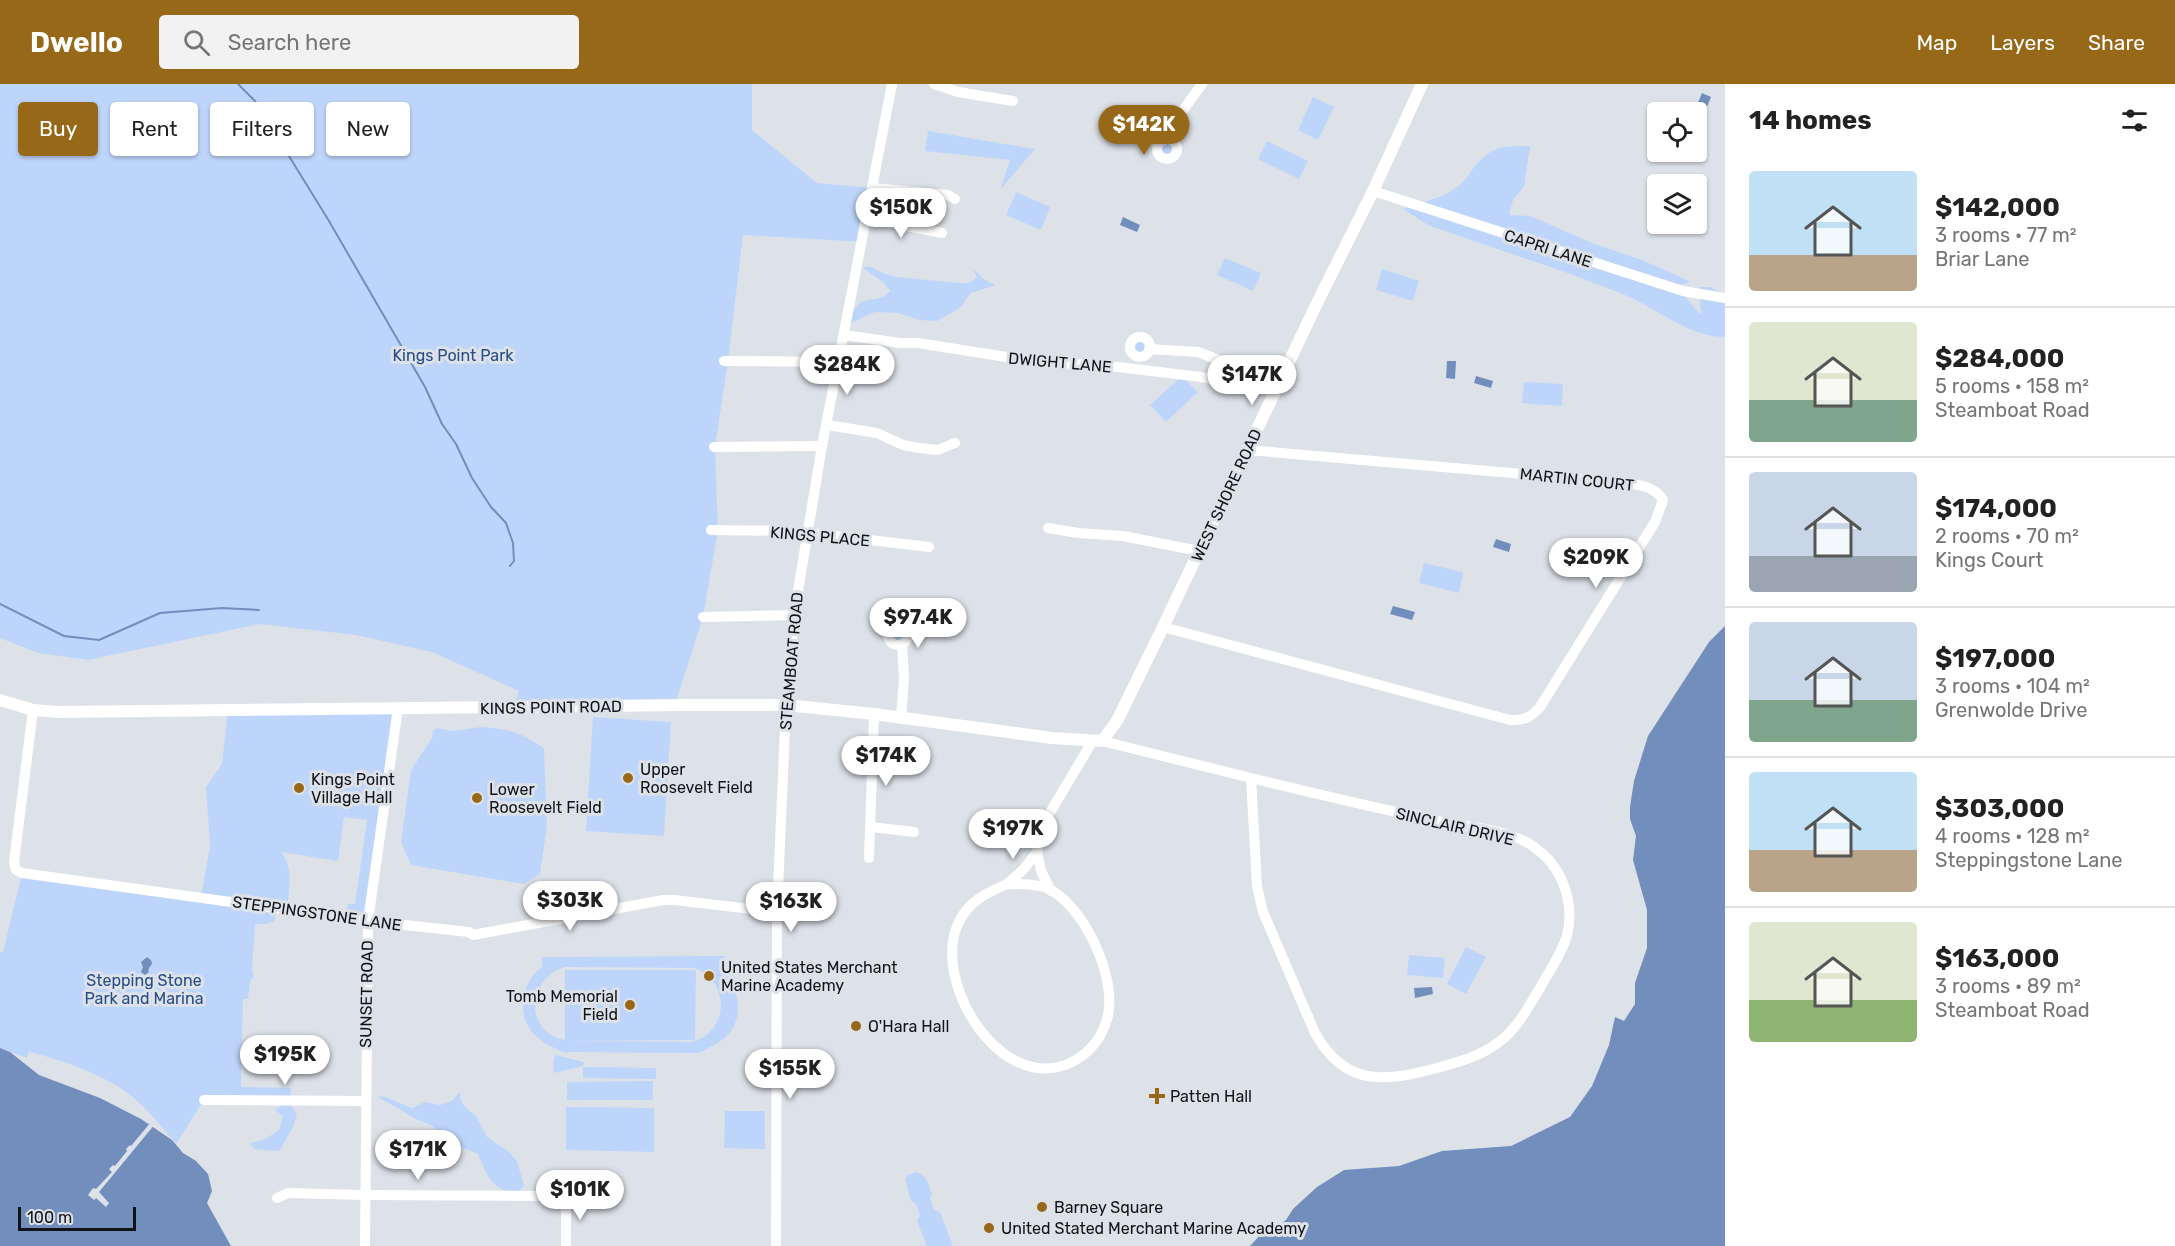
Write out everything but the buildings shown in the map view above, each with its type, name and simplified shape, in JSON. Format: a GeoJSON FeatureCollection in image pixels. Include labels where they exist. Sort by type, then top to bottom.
{"type":"FeatureCollection","features":[{"type":"Feature","properties":{"kind":"main road","name":"WEST SHORE ROAD"},"geometry":{"type":"LineString","coordinates":[[1097,742],[1117,722],[1328,279],[1373,191],[1422,84]]}},
{"type":"Feature","properties":{"kind":"main road","name":"KINGS POINT ROAD"},"geometry":{"type":"LineString","coordinates":[[0,700],[33,710],[59,712],[786,705],[1097,742]]}},
{"type":"Feature","properties":{"kind":"street","name":"STEAMBOAT ROAD"},"geometry":{"type":"LineString","coordinates":[[776,1246],[777,912],[786,705],[794,615],[822,446],[892,84]]}},
{"type":"Feature","properties":{"kind":"street"},"geometry":{"type":"LineString","coordinates":[[934,84],[958,92],[1013,101]]}},
{"type":"Feature","properties":{"kind":"street"},"geometry":{"type":"LineString","coordinates":[[1164,140],[1165,135],[1202,84]]}},
{"type":"Feature","properties":{"kind":"street"},"geometry":{"type":"LineString","coordinates":[[873,188],[948,195],[955,199]]}},
{"type":"Feature","properties":{"kind":"street","name":"CAPRI LANE"},"geometry":{"type":"LineString","coordinates":[[1373,191],[1683,291],[1725,298]]}},
{"type":"Feature","properties":{"kind":"street"},"geometry":{"type":"LineString","coordinates":[[867,218],[942,233]]}},
{"type":"Feature","properties":{"kind":"street","name":"DWIGHT LANE"},"geometry":{"type":"LineString","coordinates":[[844,335],[900,343],[918,343],[1031,361],[1118,367],[1201,377],[1275,391]]}},
{"type":"Feature","properties":{"kind":"street"},"geometry":{"type":"LineString","coordinates":[[1149,348],[1198,352],[1229,364],[1282,376]]}},
{"type":"Feature","properties":{"kind":"street"},"geometry":{"type":"LineString","coordinates":[[724,362],[839,362]]}},
{"type":"Feature","properties":{"kind":"street"},"geometry":{"type":"LineString","coordinates":[[827,425],[877,433],[903,446],[938,450],[955,442]]}},
{"type":"Feature","properties":{"kind":"street"},"geometry":{"type":"LineString","coordinates":[[714,447],[822,446]]}},
{"type":"Feature","properties":{"kind":"street","name":"MARTIN COURT"},"geometry":{"type":"LineString","coordinates":[[1163,627],[1520,721],[1531,717],[1540,707],[1655,522],[1663,500],[1658,492],[1650,488],[1627,483],[1248,450]]}},
{"type":"Feature","properties":{"kind":"street"},"geometry":{"type":"LineString","coordinates":[[1048,528],[1123,536],[1199,551]]}},
{"type":"Feature","properties":{"kind":"street","name":"KINGS PLACE"},"geometry":{"type":"LineString","coordinates":[[711,530],[807,532],[929,547]]}},
{"type":"Feature","properties":{"kind":"street"},"geometry":{"type":"LineString","coordinates":[[703,617],[794,615]]}},
{"type":"Feature","properties":{"kind":"street"},"geometry":{"type":"LineString","coordinates":[[901,718],[904,679],[902,644]]}},
{"type":"Feature","properties":{"kind":"street","name":"SUNSET ROAD"},"geometry":{"type":"LineString","coordinates":[[365,1246],[368,921],[398,708]]}},
{"type":"Feature","properties":{"kind":"street","name":"STEPPINGSTONE LANE"},"geometry":{"type":"LineString","coordinates":[[33,710],[14,862],[18,872],[473,935],[663,900],[777,912]]}},
{"type":"Feature","properties":{"kind":"street"},"geometry":{"type":"LineString","coordinates":[[869,858],[874,714]]}},
{"type":"Feature","properties":{"kind":"street"},"geometry":{"type":"LineString","coordinates":[[1007,884],[1043,887],[1069,907],[1092,940],[1106,976],[1110,1009],[1105,1027],[1097,1040],[1079,1058],[1061,1066],[1030,1067],[1014,1061],[981,1032],[966,1006],[954,965],[953,938],[960,918],[970,906],[982,896],[1007,884],[1023,870],[1037,852],[1048,816],[1097,742]]}},
{"type":"Feature","properties":{"kind":"street","name":"SINCLAIR DRIVE"},"geometry":{"type":"LineString","coordinates":[[1097,742],[1251,778],[1386,810],[1502,833],[1533,846],[1549,860],[1566,891],[1569,908],[1567,934],[1556,959],[1522,1018],[1511,1031],[1491,1048],[1468,1059],[1407,1076],[1376,1078],[1349,1070],[1335,1060],[1323,1047],[1315,1033],[1263,912],[1257,877],[1251,778]]}},
{"type":"Feature","properties":{"kind":"street"},"geometry":{"type":"LineString","coordinates":[[871,827],[914,832]]}},
{"type":"Feature","properties":{"kind":"street"},"geometry":{"type":"LineString","coordinates":[[1037,852],[1041,871],[1052,892]]}},
{"type":"Feature","properties":{"kind":"street"},"geometry":{"type":"LineString","coordinates":[[204,1100],[365,1101]]}},
{"type":"Feature","properties":{"kind":"street"},"geometry":{"type":"LineString","coordinates":[[277,1198],[288,1193],[365,1196],[566,1196],[566,1246]]}},
{"type":"Feature","properties":{"kind":"green space","name":"Kings Point Park"},"geometry":{"type":"Polygon","coordinates":[[[0,84],[752,84],[752,130],[817,183],[873,188],[862,242],[743,235],[715,447],[718,530],[703,617],[675,705],[513,707],[519,691],[432,652],[356,635],[260,624],[88,660],[38,653],[0,638],[0,84]]]}},
{"type":"Feature","properties":{"kind":"green space"},"geometry":{"type":"Polygon","coordinates":[[[1313,97],[1334,107],[1318,140],[1298,130],[1313,97]]]}},
{"type":"Feature","properties":{"kind":"green space"},"geometry":{"type":"Polygon","coordinates":[[[928,131],[1035,149],[1000,190],[1010,160],[925,151],[928,131]]]}},
{"type":"Feature","properties":{"kind":"green space"},"geometry":{"type":"Polygon","coordinates":[[[1267,141],[1308,161],[1299,179],[1258,159],[1267,141]]]}},
{"type":"Feature","properties":{"kind":"green space"},"geometry":{"type":"Polygon","coordinates":[[[1164,142],[1170,142],[1174,149],[1170,156],[1164,156],[1160,152],[1160,146],[1164,142]]]}},
{"type":"Feature","properties":{"kind":"green space"},"geometry":{"type":"Polygon","coordinates":[[[1530,146],[1524,187],[1513,200],[1509,215],[1530,216],[1691,282],[1675,286],[1701,315],[1699,287],[1710,287],[1725,295],[1725,337],[1711,336],[1684,327],[1620,293],[1428,225],[1403,209],[1441,196],[1456,188],[1482,158],[1494,150],[1530,146]]]}},
{"type":"Feature","properties":{"kind":"green space"},"geometry":{"type":"Polygon","coordinates":[[[1016,192],[1050,207],[1041,230],[1006,215],[1016,192]]]}},
{"type":"Feature","properties":{"kind":"green space"},"geometry":{"type":"Polygon","coordinates":[[[1225,258],[1261,273],[1253,291],[1217,275],[1225,258]]]}},
{"type":"Feature","properties":{"kind":"green space"},"geometry":{"type":"Polygon","coordinates":[[[869,266],[896,277],[960,283],[968,283],[977,278],[973,269],[985,280],[996,285],[971,293],[960,308],[937,321],[919,320],[898,313],[875,312],[851,323],[857,305],[867,300],[878,299],[890,291],[884,283],[863,268],[869,266]]]}},
{"type":"Feature","properties":{"kind":"green space"},"geometry":{"type":"Polygon","coordinates":[[[1382,269],[1419,281],[1413,301],[1376,290],[1382,269]]]}},
{"type":"Feature","properties":{"kind":"green space"},"geometry":{"type":"Polygon","coordinates":[[[1136,340],[1142,340],[1146,347],[1142,354],[1136,354],[1132,350],[1132,344],[1136,340]]]}},
{"type":"Feature","properties":{"kind":"green space"},"geometry":{"type":"Polygon","coordinates":[[[1182,376],[1198,392],[1166,422],[1150,405],[1182,376]]]}},
{"type":"Feature","properties":{"kind":"green space"},"geometry":{"type":"Polygon","coordinates":[[[1524,382],[1563,384],[1562,406],[1522,403],[1524,382]]]}},
{"type":"Feature","properties":{"kind":"green space"},"geometry":{"type":"Polygon","coordinates":[[[1424,563],[1463,572],[1459,593],[1419,583],[1424,563]]]}},
{"type":"Feature","properties":{"kind":"green space"},"geometry":{"type":"Polygon","coordinates":[[[896,628],[902,628],[906,635],[902,642],[896,642],[892,638],[892,632],[896,628]]]}},
{"type":"Feature","properties":{"kind":"green space","name":"Stepping Stone Park and Marina"},"geometry":{"type":"Polygon","coordinates":[[[228,709],[398,709],[368,921],[346,913],[348,904],[355,904],[367,820],[344,817],[338,861],[281,852],[289,872],[287,909],[278,908],[274,921],[267,924],[255,924],[252,968],[254,977],[250,981],[248,999],[243,999],[241,1087],[291,1088],[290,1101],[204,1100],[176,1144],[141,1104],[112,1083],[56,1059],[29,1052],[27,1058],[0,1048],[0,952],[3,952],[22,873],[201,897],[210,846],[206,787],[222,764],[228,709]]]}},
{"type":"Feature","properties":{"kind":"green space","name":"Upper Roosevelt Field"},"geometry":{"type":"Polygon","coordinates":[[[593,717],[671,722],[664,836],[586,831],[593,717]]]}},
{"type":"Feature","properties":{"kind":"green space","name":"Lower Roosevelt Field"},"geometry":{"type":"Polygon","coordinates":[[[481,727],[514,732],[544,748],[547,826],[540,874],[524,884],[411,865],[401,842],[411,770],[432,738],[433,731],[437,728],[453,731],[481,727]]]}},
{"type":"Feature","properties":{"kind":"green space"},"geometry":{"type":"Polygon","coordinates":[[[1466,947],[1486,957],[1466,994],[1447,984],[1466,947]]]}},
{"type":"Feature","properties":{"kind":"green space"},"geometry":{"type":"Polygon","coordinates":[[[1409,955],[1445,958],[1443,978],[1407,975],[1409,955]]]}},
{"type":"Feature","properties":{"kind":"green space"},"geometry":{"type":"Polygon","coordinates":[[[725,956],[726,969],[721,970],[732,983],[735,991],[738,1007],[735,1024],[724,1038],[699,1053],[563,1052],[534,1035],[526,1023],[524,1014],[526,988],[535,973],[542,967],[542,957],[725,956]],[[565,967],[552,973],[543,982],[535,1005],[537,1017],[542,1027],[552,1035],[565,1040],[565,970],[696,970],[695,1040],[566,1041],[692,1042],[704,1036],[713,1028],[719,1017],[721,1006],[715,984],[695,968],[565,967]]]}},
{"type":"Feature","properties":{"kind":"green space"},"geometry":{"type":"Polygon","coordinates":[[[555,1055],[584,1062],[583,1066],[554,1073],[555,1055]]]}},
{"type":"Feature","properties":{"kind":"green space"},"geometry":{"type":"Polygon","coordinates":[[[583,1067],[656,1068],[656,1079],[583,1078],[583,1067]]]}},
{"type":"Feature","properties":{"kind":"green space"},"geometry":{"type":"Polygon","coordinates":[[[653,1081],[653,1100],[567,1100],[567,1082],[653,1081]]]}},
{"type":"Feature","properties":{"kind":"green space"},"geometry":{"type":"Polygon","coordinates":[[[460,1091],[464,1106],[476,1116],[487,1137],[509,1152],[517,1161],[524,1185],[519,1192],[510,1192],[497,1186],[488,1175],[478,1154],[439,1138],[433,1126],[378,1097],[383,1096],[412,1108],[425,1102],[440,1105],[452,1101],[460,1091]]]}},
{"type":"Feature","properties":{"kind":"green space"},"geometry":{"type":"Polygon","coordinates":[[[282,1105],[291,1105],[297,1114],[294,1125],[280,1150],[254,1149],[250,1143],[265,1139],[279,1130],[283,1116],[275,1110],[282,1105]]]}},
{"type":"Feature","properties":{"kind":"green space"},"geometry":{"type":"Polygon","coordinates":[[[566,1107],[654,1108],[654,1152],[566,1150],[566,1107]]]}},
{"type":"Feature","properties":{"kind":"green space"},"geometry":{"type":"Polygon","coordinates":[[[725,1111],[765,1111],[765,1149],[724,1148],[725,1111]]]}},
{"type":"Feature","properties":{"kind":"green space"},"geometry":{"type":"Polygon","coordinates":[[[916,1172],[923,1175],[927,1181],[934,1210],[940,1212],[953,1246],[927,1246],[917,1221],[920,1215],[916,1204],[911,1201],[905,1179],[916,1172]]]}},
{"type":"Feature","properties":{"kind":"shaded area"},"geometry":{"type":"Polygon","coordinates":[[[1702,93],[1711,97],[1707,107],[1707,102],[1698,102],[1702,93]]]}},
{"type":"Feature","properties":{"kind":"shaded area"},"geometry":{"type":"Polygon","coordinates":[[[1123,217],[1140,225],[1137,232],[1120,225],[1123,217]]]}},
{"type":"Feature","properties":{"kind":"shaded area"},"geometry":{"type":"Polygon","coordinates":[[[1447,361],[1456,361],[1455,379],[1446,378],[1447,361]]]}},
{"type":"Feature","properties":{"kind":"shaded area"},"geometry":{"type":"Polygon","coordinates":[[[1476,376],[1493,381],[1491,388],[1474,383],[1476,376]]]}},
{"type":"Feature","properties":{"kind":"shaded area"},"geometry":{"type":"Polygon","coordinates":[[[1496,539],[1511,544],[1509,552],[1493,547],[1496,539]]]}},
{"type":"Feature","properties":{"kind":"shaded area"},"geometry":{"type":"Polygon","coordinates":[[[1393,606],[1415,612],[1412,620],[1390,614],[1393,606]]]}},
{"type":"Feature","properties":{"kind":"shaded area"},"geometry":{"type":"Polygon","coordinates":[[[1725,626],[1725,1246],[1250,1246],[1263,1232],[1274,1229],[1286,1220],[1293,1209],[1317,1187],[1344,1170],[1399,1166],[1442,1151],[1511,1146],[1570,1117],[1592,1086],[1609,1045],[1615,1017],[1624,1021],[1635,1004],[1635,983],[1647,948],[1647,910],[1633,860],[1636,836],[1630,819],[1630,807],[1634,781],[1648,736],[1709,642],[1725,626]]]}},
{"type":"Feature","properties":{"kind":"shaded area"},"geometry":{"type":"Polygon","coordinates":[[[147,957],[152,964],[145,975],[141,972],[143,967],[141,962],[147,957]]]}},
{"type":"Feature","properties":{"kind":"shaded area"},"geometry":{"type":"Polygon","coordinates":[[[1432,987],[1433,994],[1415,998],[1414,988],[1432,987]]]}},
{"type":"Feature","properties":{"kind":"shaded area"},"geometry":{"type":"Polygon","coordinates":[[[0,1048],[10,1052],[39,1075],[100,1098],[141,1119],[172,1140],[183,1153],[196,1161],[208,1174],[212,1191],[207,1203],[231,1246],[0,1246],[0,1048]]]}},
{"type":"Feature","properties":{"kind":"pier"},"geometry":{"type":"Polygon","coordinates":[[[151,1122],[155,1124],[99,1192],[109,1203],[106,1207],[96,1198],[94,1200],[88,1195],[93,1188],[96,1189],[112,1172],[109,1169],[115,1166],[127,1151],[126,1149],[151,1122]]]}},
{"type":"Feature","properties":{"kind":"waterway"},"geometry":{"type":"LineString","coordinates":[[238,84],[255,101],[329,221],[425,387],[442,424],[456,444],[472,478],[491,507],[506,523],[513,543],[514,561],[510,566]]}},
{"type":"Feature","properties":{"kind":"waterway"},"geometry":{"type":"LineString","coordinates":[[0,604],[64,636],[99,640],[160,613],[222,608],[259,610]]}},
{"type":"Feature","properties":{"kind":"place","name":"Upper Roosevelt Field"},"geometry":{"type":"Point","coordinates":[628,778]}},
{"type":"Feature","properties":{"kind":"place","name":"Kings Point Village Hall"},"geometry":{"type":"Point","coordinates":[299,788]}},
{"type":"Feature","properties":{"kind":"place","name":"Lower Roosevelt Field"},"geometry":{"type":"Point","coordinates":[477,798]}},
{"type":"Feature","properties":{"kind":"place","name":"United States Merchant Marine Academy"},"geometry":{"type":"Point","coordinates":[709,976]}},
{"type":"Feature","properties":{"kind":"place","name":"Tomb Memorial Field"},"geometry":{"type":"Point","coordinates":[630,1005]}},
{"type":"Feature","properties":{"kind":"place","name":"O'Hara Hall"},"geometry":{"type":"Point","coordinates":[856,1026]}},
{"type":"Feature","properties":{"kind":"place","name":"Patten Hall"},"geometry":{"type":"Point","coordinates":[1157,1096]}},
{"type":"Feature","properties":{"kind":"place","name":"Barney Square"},"geometry":{"type":"Point","coordinates":[1042,1207]}},
{"type":"Feature","properties":{"kind":"place","name":"United Stated Merchant Marine Academy"},"geometry":{"type":"Point","coordinates":[989,1228]}}]}
